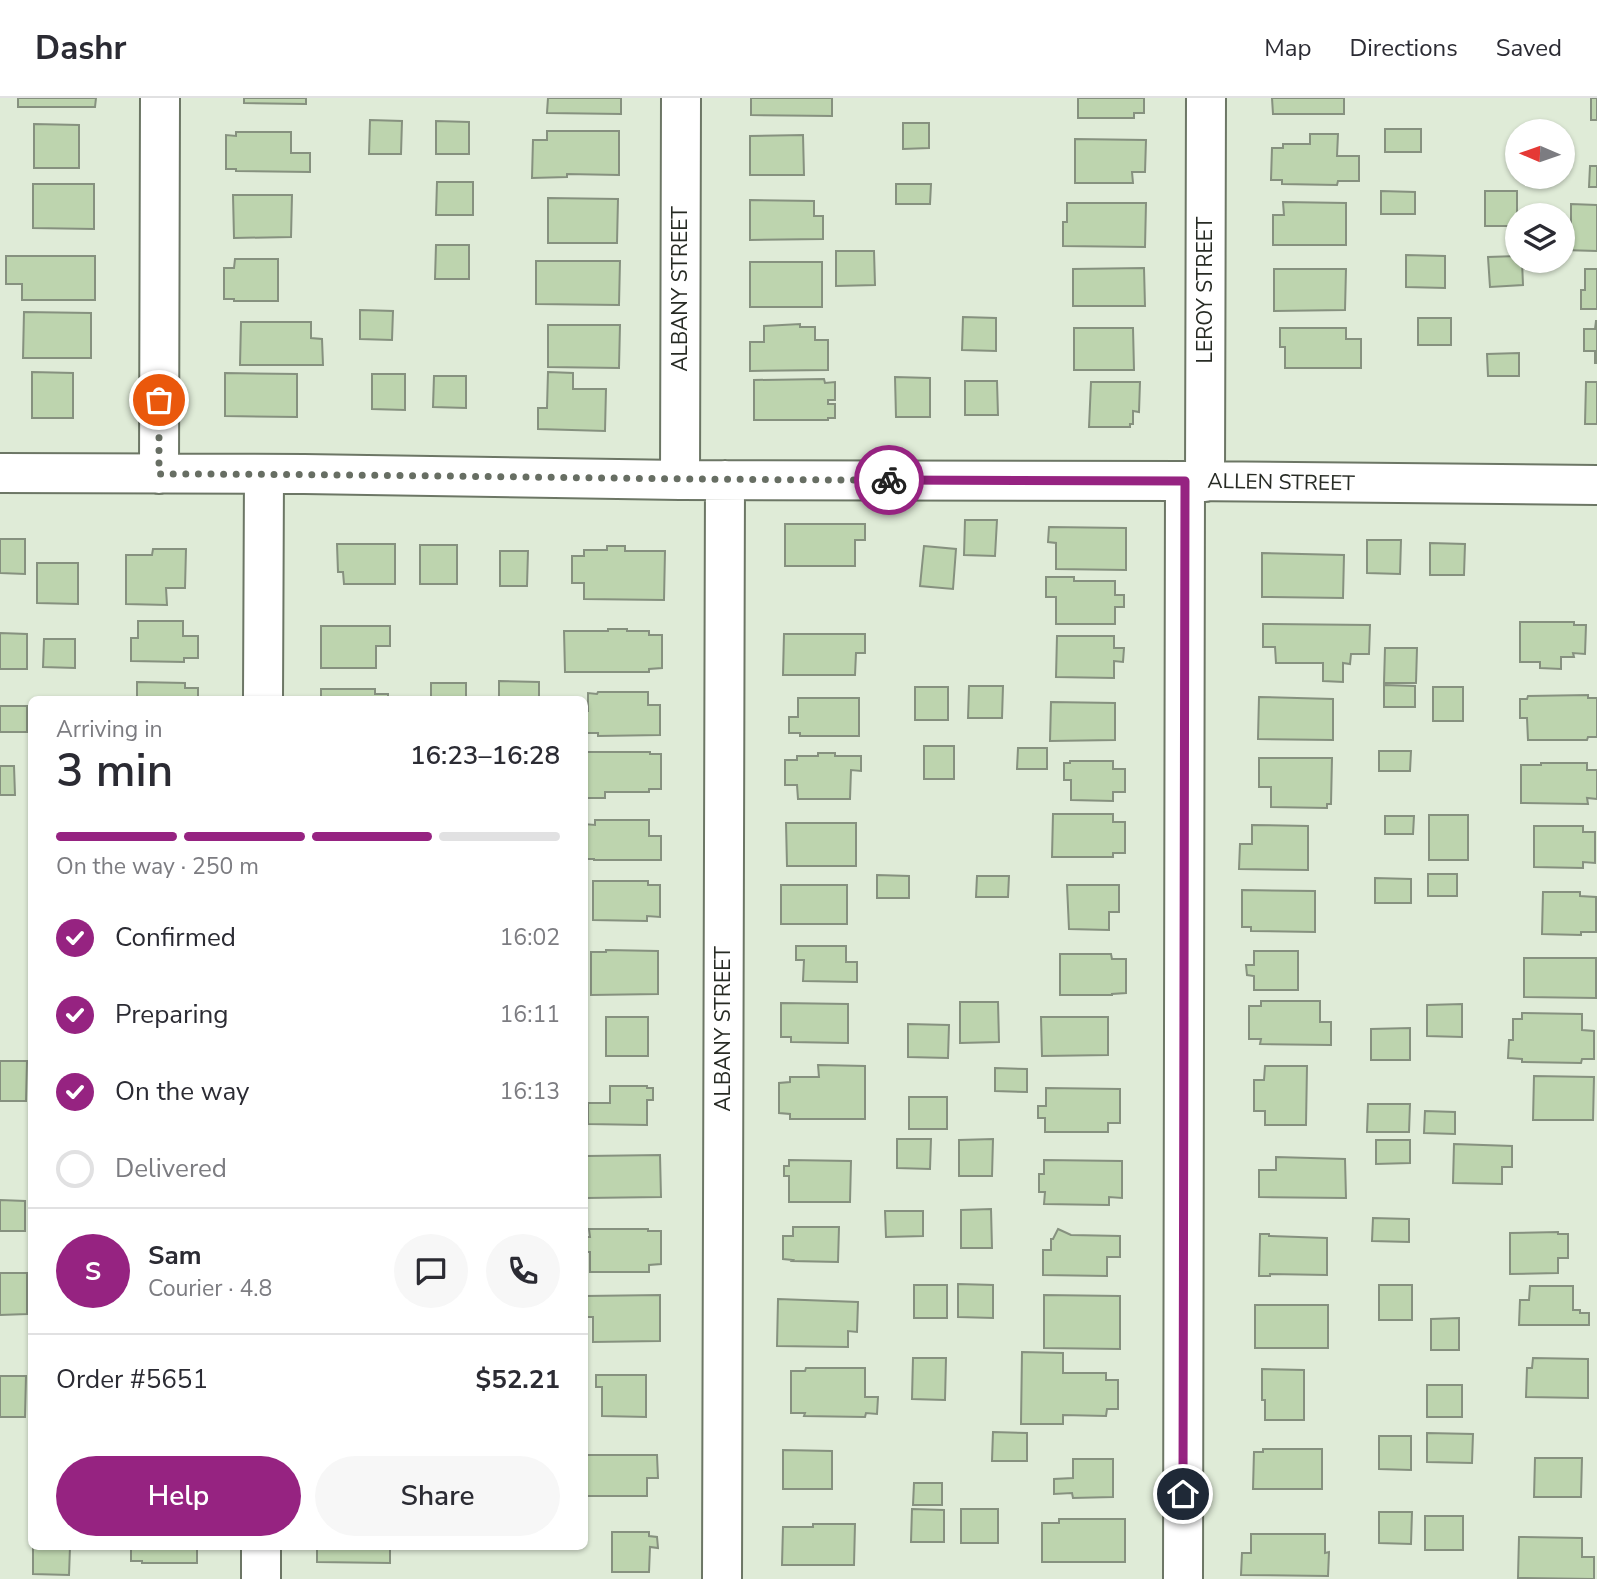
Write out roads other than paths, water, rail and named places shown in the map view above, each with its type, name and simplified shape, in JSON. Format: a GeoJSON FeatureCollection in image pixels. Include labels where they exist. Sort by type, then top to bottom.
{"type":"FeatureCollection","features":[{"type":"Feature","properties":{"kind":"street"},"geometry":{"type":"LineString","coordinates":[[159,474],[160,98]]}},
{"type":"Feature","properties":{"kind":"street","name":"ALBANY STREET"},"geometry":{"type":"LineString","coordinates":[[680,480],[681,98]]}},
{"type":"Feature","properties":{"kind":"street","name":"LEROY STREET"},"geometry":{"type":"LineString","coordinates":[[1183,1579],[1195,481],[1206,98]]}},
{"type":"Feature","properties":{"kind":"street","name":"ALLEN STREET"},"geometry":{"type":"LineString","coordinates":[[0,473],[1597,485]]}},
{"type":"Feature","properties":{"kind":"street"},"geometry":{"type":"LineString","coordinates":[[263,696],[264,474]]}},
{"type":"Feature","properties":{"kind":"street","name":"ALBANY STREET"},"geometry":{"type":"LineString","coordinates":[[722,1579],[724,480]]}},
{"type":"Feature","properties":{"kind":"street"},"geometry":{"type":"LineString","coordinates":[[261,1550],[261,1579]]}}]}
